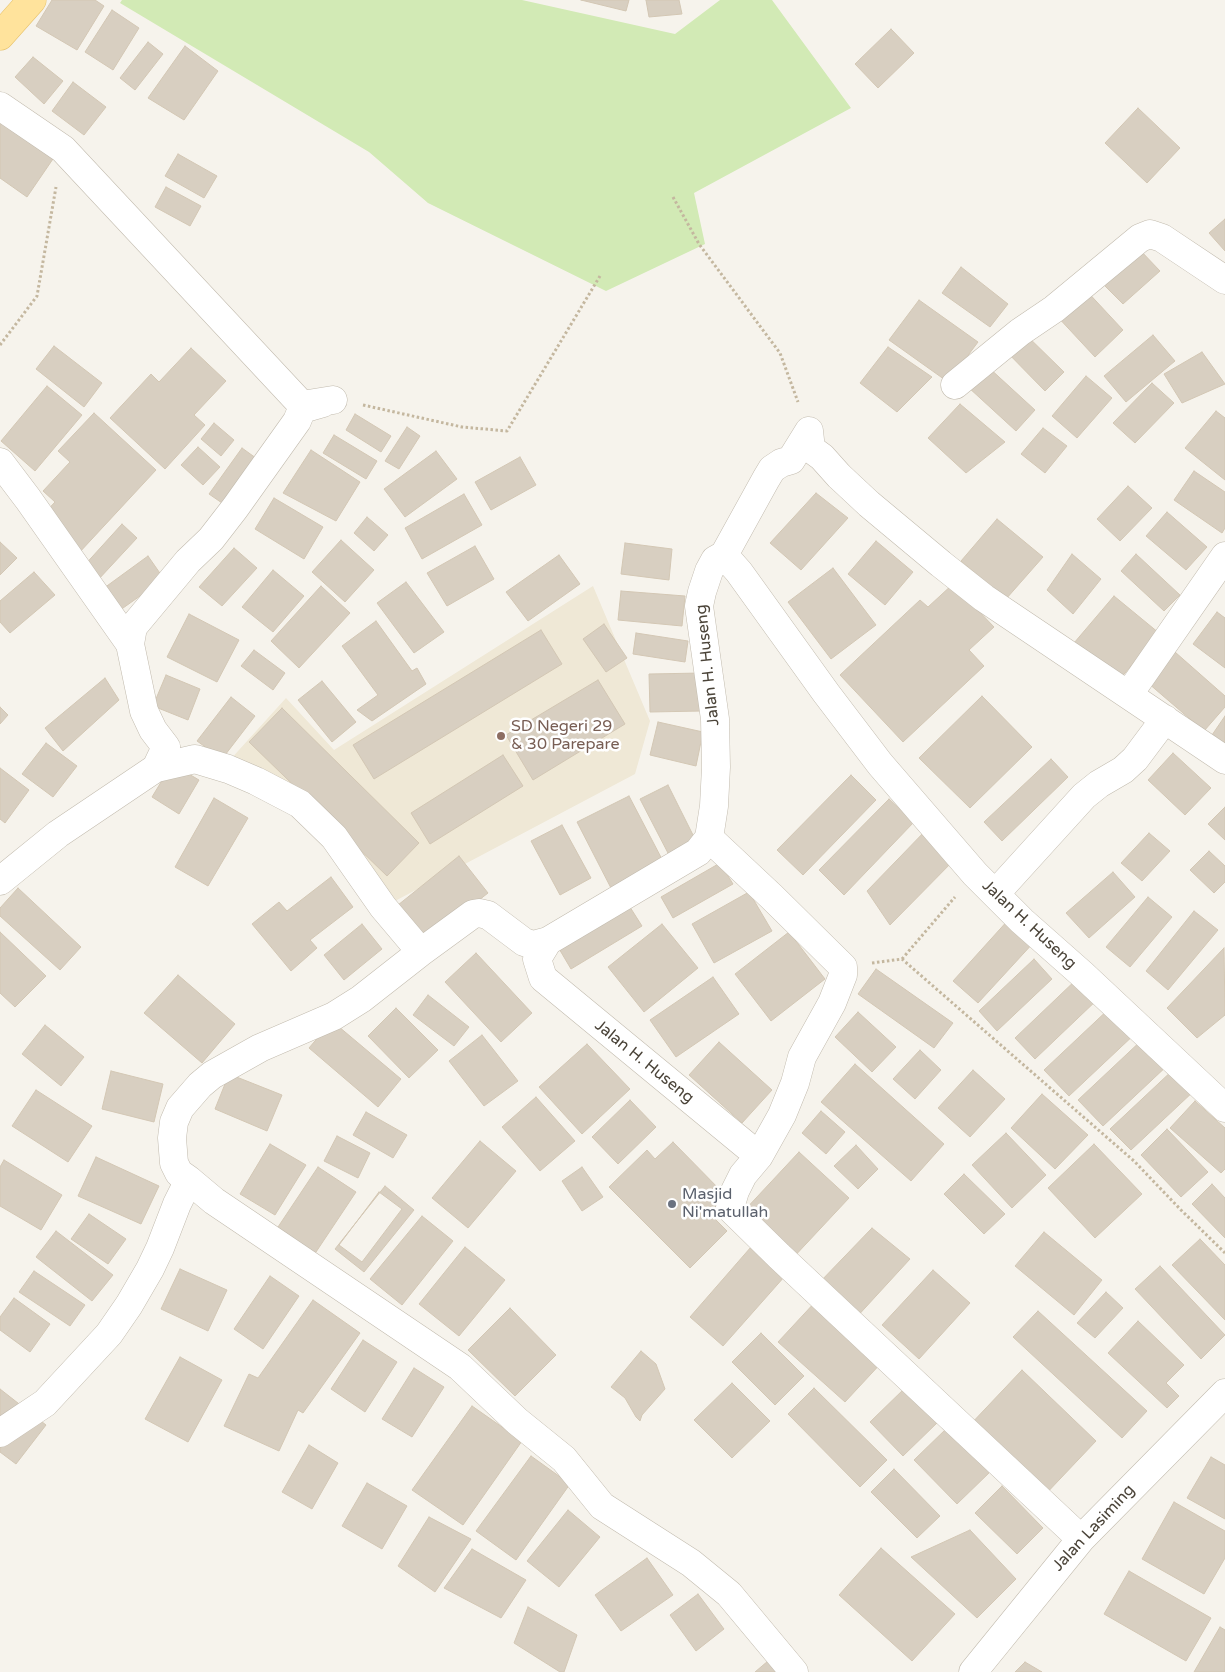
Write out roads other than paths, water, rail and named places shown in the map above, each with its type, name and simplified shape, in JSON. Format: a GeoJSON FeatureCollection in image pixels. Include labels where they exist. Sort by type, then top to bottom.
{"type":"FeatureCollection","features":[{"type":"Feature","properties":{"kind":"main road"},"geometry":{"type":"LineString","coordinates":[[0,36],[32,0]]}},
{"type":"Feature","properties":{"kind":"street"},"geometry":{"type":"LineString","coordinates":[[0,106],[63,149],[302,405],[333,400],[302,409],[297,421],[211,539],[188,561],[133,627],[130,644],[144,711],[153,730],[166,747],[156,768]]}},
{"type":"Feature","properties":{"kind":"street"},"geometry":{"type":"LineString","coordinates":[[955,385],[1020,332],[1054,309],[1140,238],[1150,234],[1162,238],[1225,280]]}},
{"type":"Feature","properties":{"kind":"street"},"geometry":{"type":"LineString","coordinates":[[724,555],[772,470],[781,463],[791,460],[809,431],[811,449],[869,504],[941,564],[984,598],[1225,760]]}},
{"type":"Feature","properties":{"kind":"street"},"geometry":{"type":"LineString","coordinates":[[0,462],[130,644]]}},
{"type":"Feature","properties":{"kind":"street","name":"Jalan H. Huseng"},"geometry":{"type":"LineString","coordinates":[[709,838],[714,806],[716,767],[715,720],[699,606],[709,571],[715,560],[724,555],[739,572],[880,764],[974,874],[1022,921],[1110,999],[1225,1108]]}},
{"type":"Feature","properties":{"kind":"street"},"geometry":{"type":"LineString","coordinates":[[1129,694],[1225,556]]}},
{"type":"Feature","properties":{"kind":"street"},"geometry":{"type":"LineString","coordinates":[[995,894],[1084,796],[1099,784],[1123,770],[1135,759],[1166,719]]}},
{"type":"Feature","properties":{"kind":"street"},"geometry":{"type":"LineString","coordinates":[[0,881],[58,834],[156,768],[195,759],[228,769],[300,804],[334,837],[383,907],[421,952]]}},
{"type":"Feature","properties":{"kind":"street"},"geometry":{"type":"LineString","coordinates":[[794,1672],[730,1594],[691,1563],[602,1506],[564,1459],[517,1421],[460,1367],[214,1201],[179,1173],[174,1163],[172,1138],[174,1122],[180,1108],[200,1084],[212,1075],[260,1048],[334,1016],[361,999],[472,914],[488,915],[524,942],[533,945],[548,941],[698,852],[709,838],[843,967],[843,975],[832,1003],[802,1057],[782,1115],[759,1156],[743,1175],[730,1208],[1080,1540]]}},
{"type":"Feature","properties":{"kind":"street","name":"Jalan H. Huseng"},"geometry":{"type":"LineString","coordinates":[[548,941],[537,958],[543,978],[759,1156]]}},
{"type":"Feature","properties":{"kind":"street"},"geometry":{"type":"LineString","coordinates":[[0,1433],[45,1403],[109,1334],[150,1269],[176,1204],[189,1180]]}},
{"type":"Feature","properties":{"kind":"street","name":"Jalan Lasiming"},"geometry":{"type":"LineString","coordinates":[[972,1672],[1080,1540],[1225,1393]]}},
{"type":"Feature","properties":{"kind":"place","name":"SD Negeri 29 & 30 Parepare"},"geometry":{"type":"Point","coordinates":[501,736]}},
{"type":"Feature","properties":{"kind":"place","name":"Masjid Ni'matullah"},"geometry":{"type":"Point","coordinates":[672,1204]}}]}
